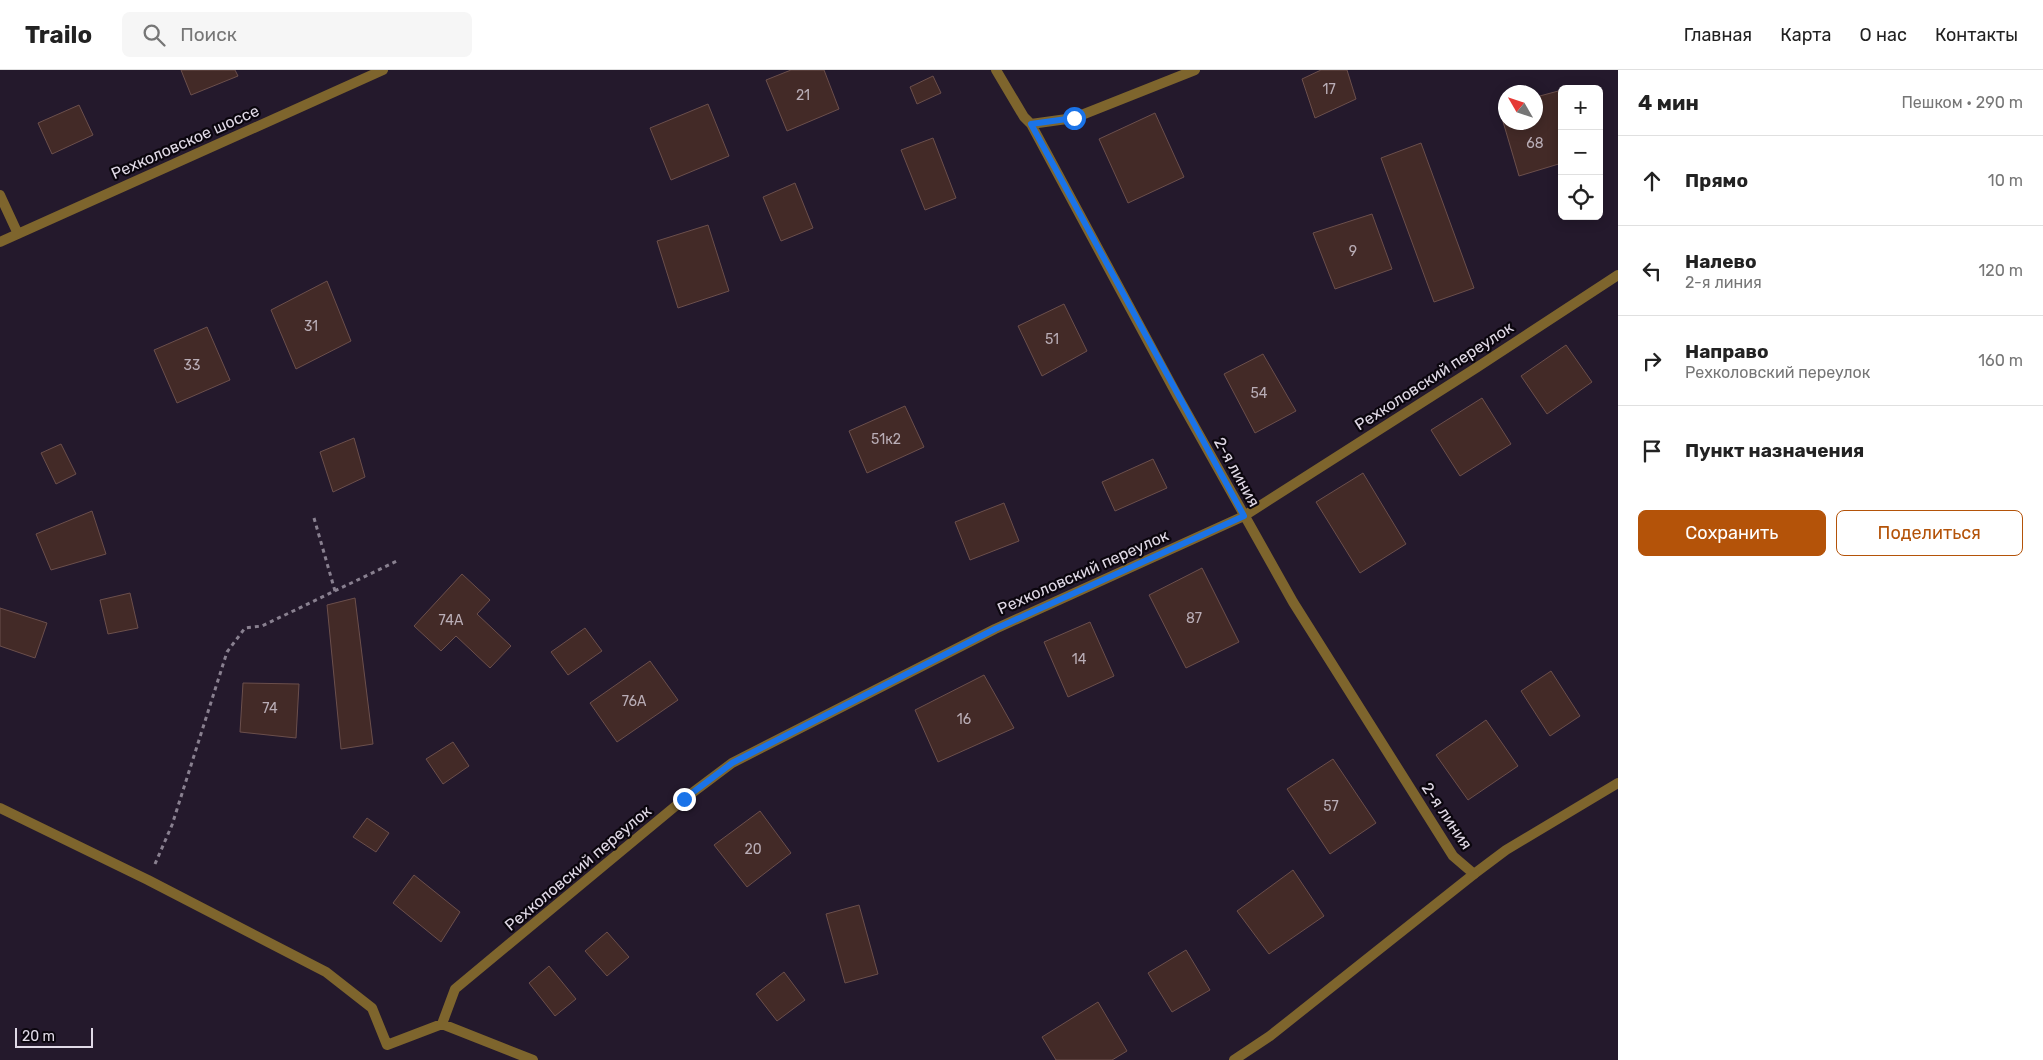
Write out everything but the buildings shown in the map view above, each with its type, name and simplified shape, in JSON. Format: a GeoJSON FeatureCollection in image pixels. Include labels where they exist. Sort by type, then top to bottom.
{"type":"FeatureCollection","features":[{"type":"Feature","properties":{"kind":"street","name":"Рехколовское шоссе"},"geometry":{"type":"LineString","coordinates":[[0,242],[383,70]]}},
{"type":"Feature","properties":{"kind":"street","name":"2-я линия"},"geometry":{"type":"LineString","coordinates":[[996,70],[1024,117],[1031,124],[1244,516],[1293,602],[1433,825],[1454,856],[1474,874]]}},
{"type":"Feature","properties":{"kind":"street"},"geometry":{"type":"LineString","coordinates":[[1031,124],[1074,118],[1195,70]]}},
{"type":"Feature","properties":{"kind":"street"},"geometry":{"type":"LineString","coordinates":[[0,195],[18,234]]}},
{"type":"Feature","properties":{"kind":"street","name":"Рехколовский переулок"},"geometry":{"type":"LineString","coordinates":[[442,1024],[456,989],[676,805],[732,763],[995,629],[1244,516],[1618,275]]}},
{"type":"Feature","properties":{"kind":"street"},"geometry":{"type":"LineString","coordinates":[[1234,1060],[1270,1036],[1506,850],[1618,783]]}},
{"type":"Feature","properties":{"kind":"street"},"geometry":{"type":"LineString","coordinates":[[0,808],[148,880],[326,972],[372,1008],[387,1045],[442,1024],[533,1060]]}},
{"type":"Feature","properties":{"kind":"path"},"geometry":{"type":"LineString","coordinates":[[314,518],[335,591]]}},
{"type":"Feature","properties":{"kind":"path"},"geometry":{"type":"LineString","coordinates":[[148,880],[172,825],[227,652],[245,628],[262,626],[399,560]]}},
{"type":"Feature","properties":{"kind":"route"},"geometry":{"type":"LineString","coordinates":[[684,799],[732,763],[995,629],[1244,516],[1031,124],[1074,118]]}}]}
